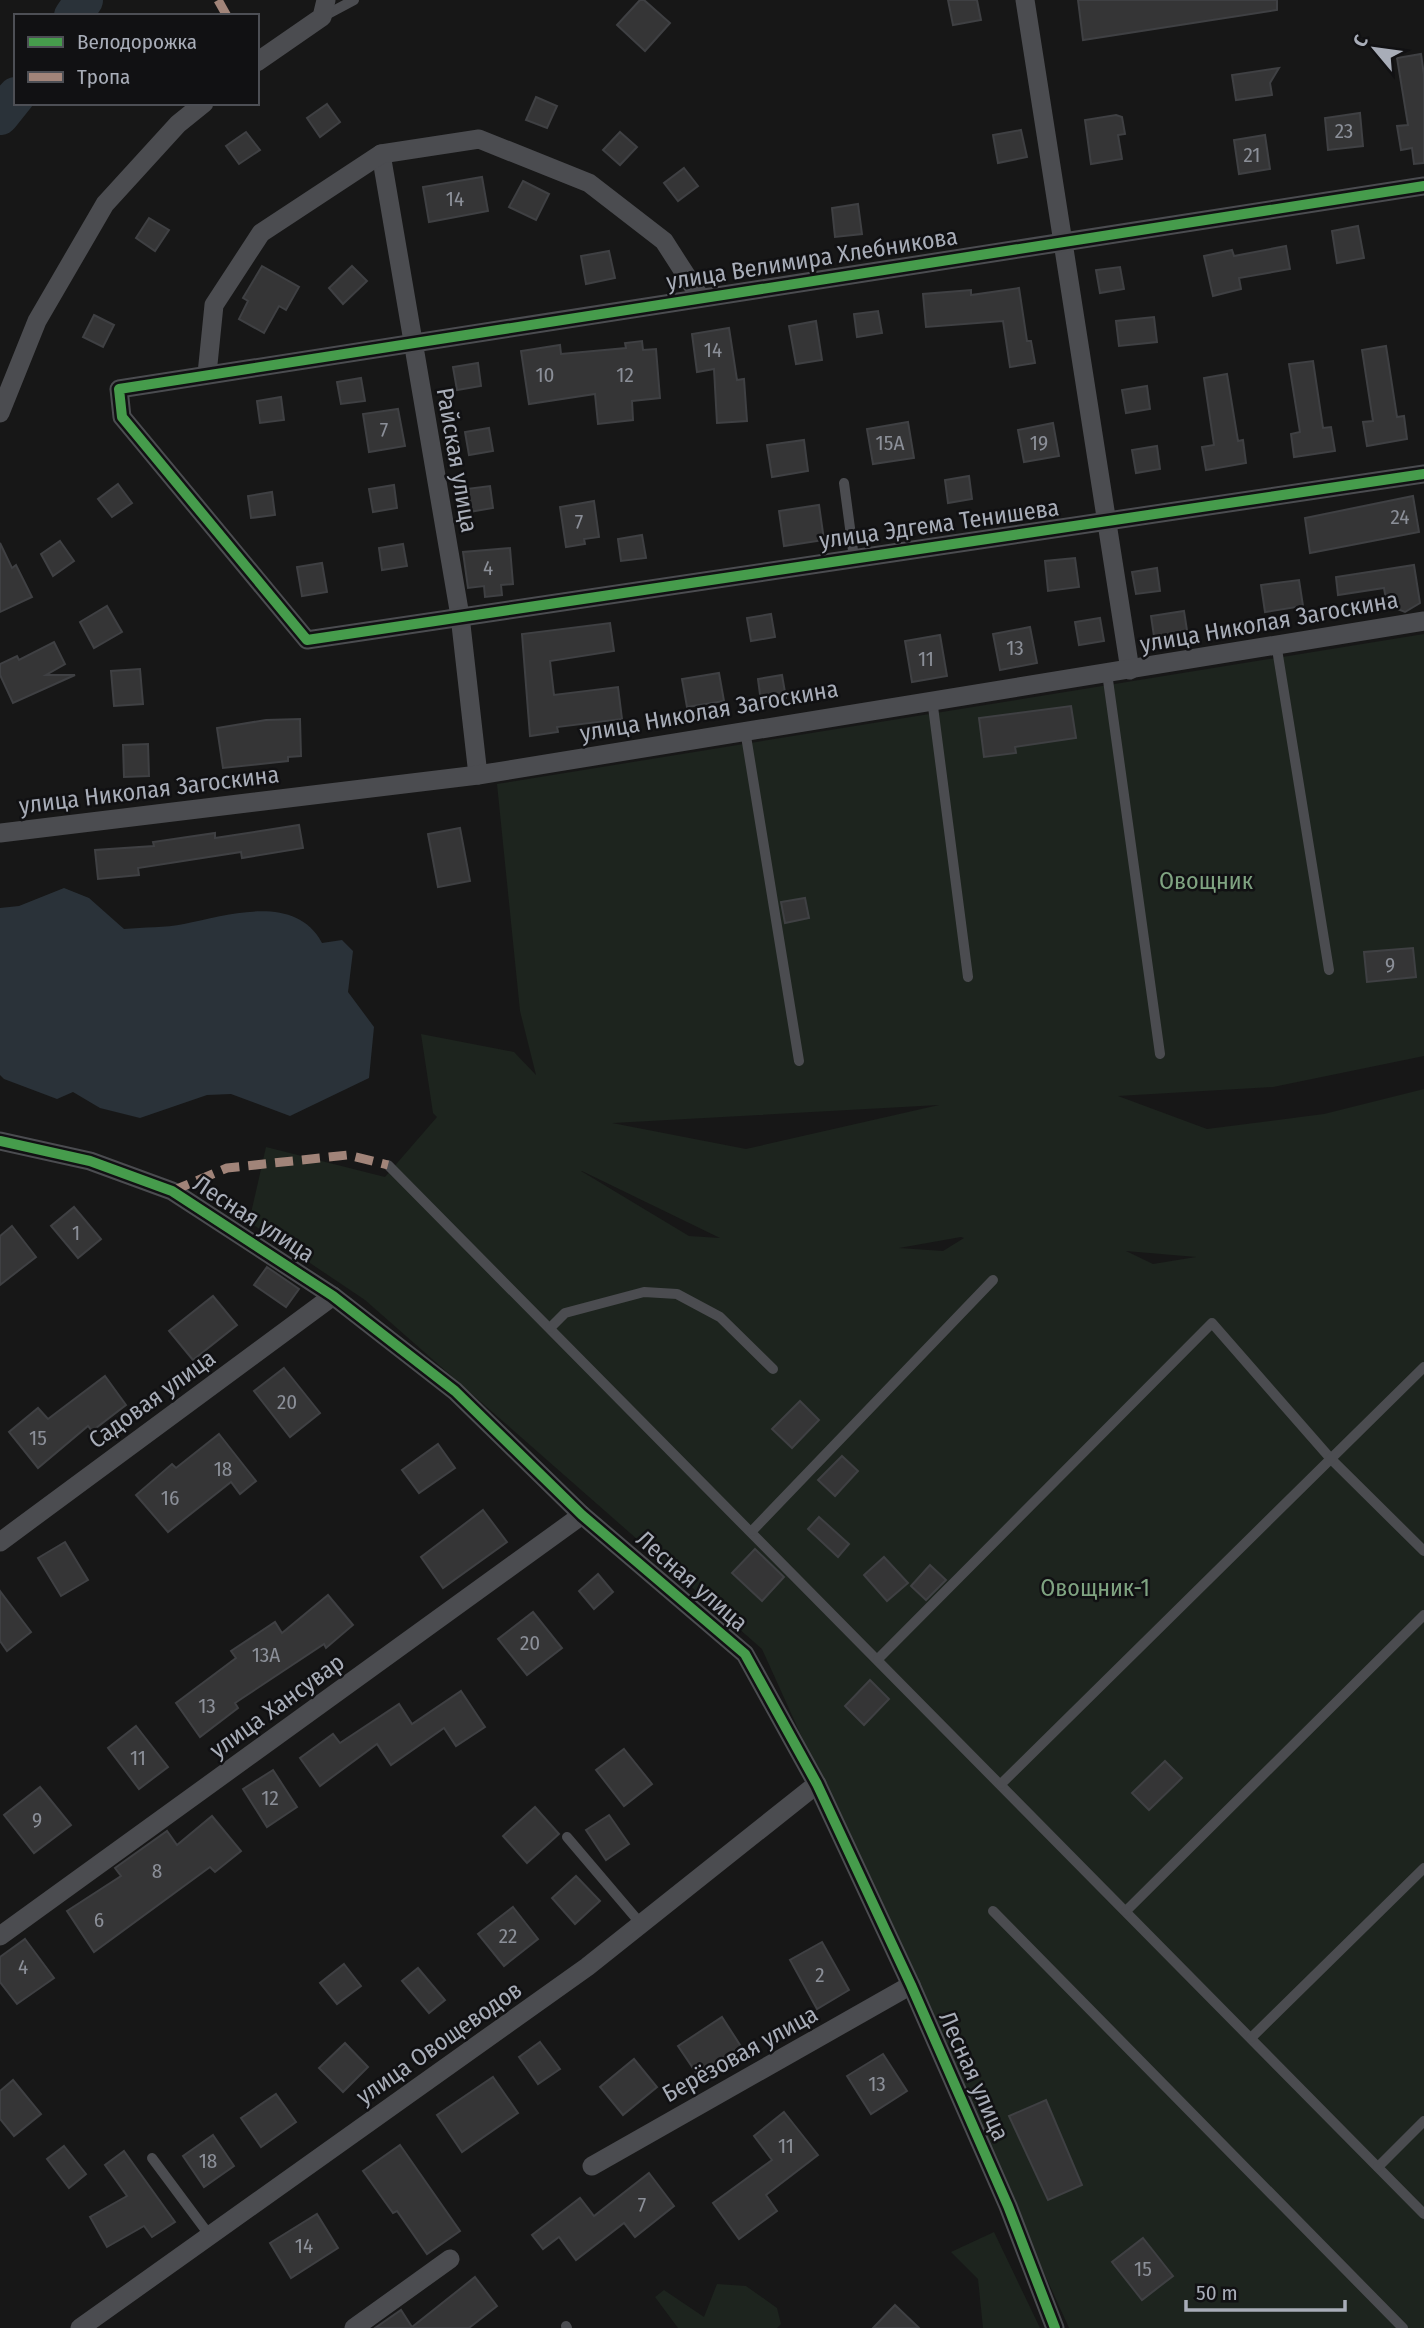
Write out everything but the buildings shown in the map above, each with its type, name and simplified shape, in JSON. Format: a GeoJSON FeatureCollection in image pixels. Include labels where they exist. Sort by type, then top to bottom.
{"type":"FeatureCollection","features":[{"type":"Feature","properties":{"kind":"street"},"geometry":{"type":"LineString","coordinates":[[1025,0],[1130,670]]}},
{"type":"Feature","properties":{"kind":"street"},"geometry":{"type":"LineString","coordinates":[[259,60],[324,9]]}},
{"type":"Feature","properties":{"kind":"street"},"geometry":{"type":"LineString","coordinates":[[0,413],[37,321],[105,204],[178,124],[202,105]]}},
{"type":"Feature","properties":{"kind":"street"},"geometry":{"type":"LineString","coordinates":[[206,374],[214,305],[261,233],[381,154],[480,139],[589,183],[664,241],[700,297]]}},
{"type":"Feature","properties":{"kind":"street","name":"Райская улица"},"geometry":{"type":"LineString","coordinates":[[381,154],[460,616],[478,775]]}},
{"type":"Feature","properties":{"kind":"street","name":"улица Велимира Хлебникова"},"geometry":{"type":"LineString","coordinates":[[206,374],[1424,186]]}},
{"type":"Feature","properties":{"kind":"street","name":"улица Эдгема Тенишева"},"geometry":{"type":"LineString","coordinates":[[206,374],[119,389],[122,417],[307,640],[1424,474]]}},
{"type":"Feature","properties":{"kind":"street","name":"улица Николая Загоскина"},"geometry":{"type":"LineString","coordinates":[[0,833],[478,775],[745,729],[1130,670],[1276,643],[1424,621]]}},
{"type":"Feature","properties":{"kind":"street","name":"Лесная улица"},"geometry":{"type":"LineString","coordinates":[[0,1141],[90,1161],[172,1191],[333,1296],[455,1391],[582,1515],[745,1654],[817,1784],[911,1985],[1008,2206],[1055,2328]]}},
{"type":"Feature","properties":{"kind":"street","name":"Садовая улица"},"geometry":{"type":"LineString","coordinates":[[0,1542],[333,1296]]}},
{"type":"Feature","properties":{"kind":"street","name":"улица Хансувар"},"geometry":{"type":"LineString","coordinates":[[0,1936],[582,1515]]}},
{"type":"Feature","properties":{"kind":"street","name":"улица Овощеводов"},"geometry":{"type":"LineString","coordinates":[[80,2328],[587,1967],[817,1784]]}},
{"type":"Feature","properties":{"kind":"street","name":"Берёзовая улица"},"geometry":{"type":"LineString","coordinates":[[592,2166],[911,1985]]}},
{"type":"Feature","properties":{"kind":"street"},"geometry":{"type":"LineString","coordinates":[[354,2328],[450,2259]]}},
{"type":"Feature","properties":{"kind":"lane"},"geometry":{"type":"LineString","coordinates":[[324,9],[354,0]]}},
{"type":"Feature","properties":{"kind":"lane"},"geometry":{"type":"LineString","coordinates":[[844,483],[854,558]]}},
{"type":"Feature","properties":{"kind":"lane"},"geometry":{"type":"LineString","coordinates":[[1276,643],[1329,970]]}},
{"type":"Feature","properties":{"kind":"lane"},"geometry":{"type":"LineString","coordinates":[[1107,673],[1160,1054]]}},
{"type":"Feature","properties":{"kind":"lane"},"geometry":{"type":"LineString","coordinates":[[932,699],[968,977]]}},
{"type":"Feature","properties":{"kind":"lane"},"geometry":{"type":"LineString","coordinates":[[745,729],[799,1061]]}},
{"type":"Feature","properties":{"kind":"lane"},"geometry":{"type":"LineString","coordinates":[[388,1165],[878,1658],[1424,2214]]}},
{"type":"Feature","properties":{"kind":"lane"},"geometry":{"type":"LineString","coordinates":[[752,1531],[993,1280]]}},
{"type":"Feature","properties":{"kind":"lane"},"geometry":{"type":"LineString","coordinates":[[550,1328],[565,1313],[643,1292],[677,1294],[720,1317],[773,1369]]}},
{"type":"Feature","properties":{"kind":"lane"},"geometry":{"type":"LineString","coordinates":[[878,1658],[1212,1323],[1331,1459],[1424,1551]]}},
{"type":"Feature","properties":{"kind":"lane"},"geometry":{"type":"LineString","coordinates":[[1001,1784],[1424,1367]]}},
{"type":"Feature","properties":{"kind":"lane"},"geometry":{"type":"LineString","coordinates":[[1126,1911],[1424,1615]]}},
{"type":"Feature","properties":{"kind":"lane"},"geometry":{"type":"LineString","coordinates":[[567,1836],[641,1924]]}},
{"type":"Feature","properties":{"kind":"lane"},"geometry":{"type":"LineString","coordinates":[[1251,2038],[1424,1868]]}},
{"type":"Feature","properties":{"kind":"lane"},"geometry":{"type":"LineString","coordinates":[[993,1911],[1403,2328]]}},
{"type":"Feature","properties":{"kind":"lane"},"geometry":{"type":"LineString","coordinates":[[1378,2167],[1424,2121]]}},
{"type":"Feature","properties":{"kind":"lane"},"geometry":{"type":"LineString","coordinates":[[152,2158],[210,2235]]}},
{"type":"Feature","properties":{"kind":"green space","name":"Овощник-1"},"geometry":{"type":"Polygon","coordinates":[[[1424,634],[1424,1056],[1273,1087],[1118,1096],[1207,1129],[1324,1114],[1424,1089],[1424,2328],[1069,2328],[762,1649],[365,1300],[249,1222],[266,1147],[385,1177],[437,1117],[433,1113],[421,1034],[514,1052],[536,1075],[520,1011],[497,784],[1424,634]],[[939,1105],[612,1123],[746,1149],[939,1105]],[[581,1171],[689,1236],[720,1238],[581,1171]],[[961,1237],[899,1248],[943,1251],[964,1238],[961,1237]],[[1126,1251],[1153,1264],[1196,1257],[1126,1251]]]}},
{"type":"Feature","properties":{"kind":"green space"},"geometry":{"type":"Polygon","coordinates":[[[994,2232],[1040,2328],[983,2328],[978,2279],[951,2252],[994,2232]]]}},
{"type":"Feature","properties":{"kind":"green space"},"geometry":{"type":"Polygon","coordinates":[[[717,2284],[746,2286],[777,2308],[781,2324],[777,2328],[678,2328],[655,2297],[664,2290],[704,2317],[717,2284]]]}},
{"type":"Feature","properties":{"kind":"shaded area"},"geometry":{"type":"Polygon","coordinates":[[[64,888],[89,898],[124,929],[177,925],[259,911],[296,918],[310,927],[322,943],[342,940],[353,951],[348,992],[374,1027],[369,1078],[290,1116],[231,1094],[207,1095],[140,1118],[100,1108],[73,1092],[57,1099],[4,1079],[0,1075],[0,908],[19,906],[64,888]]]}},
{"type":"Feature","properties":{"kind":"waterway"},"geometry":{"type":"LineString","coordinates":[[74,14],[84,0]]}},
{"type":"Feature","properties":{"kind":"waterway"},"geometry":{"type":"LineString","coordinates":[[0,116],[14,98]]}},
{"type":"Feature","properties":{"kind":"marked path"},"geometry":{"type":"LineString","coordinates":[[218,0],[226,14]]}},
{"type":"Feature","properties":{"kind":"marked path"},"geometry":{"type":"LineString","coordinates":[[172,1191],[227,1168],[348,1155],[388,1165]]}},
{"type":"Feature","properties":{"kind":"cycle path"},"geometry":{"type":"LineString","coordinates":[[1424,186],[119,389],[122,417],[307,640],[1424,474]]}},
{"type":"Feature","properties":{"kind":"cycle path"},"geometry":{"type":"LineString","coordinates":[[0,1141],[90,1161],[172,1191],[333,1296],[455,1391],[582,1515],[745,1654],[817,1784],[911,1985],[1008,2206],[1055,2328]]}},
{"type":"Feature","properties":{"kind":"park label","name":"Овощник"},"geometry":{"type":"Point","coordinates":[1206,881]}}]}
